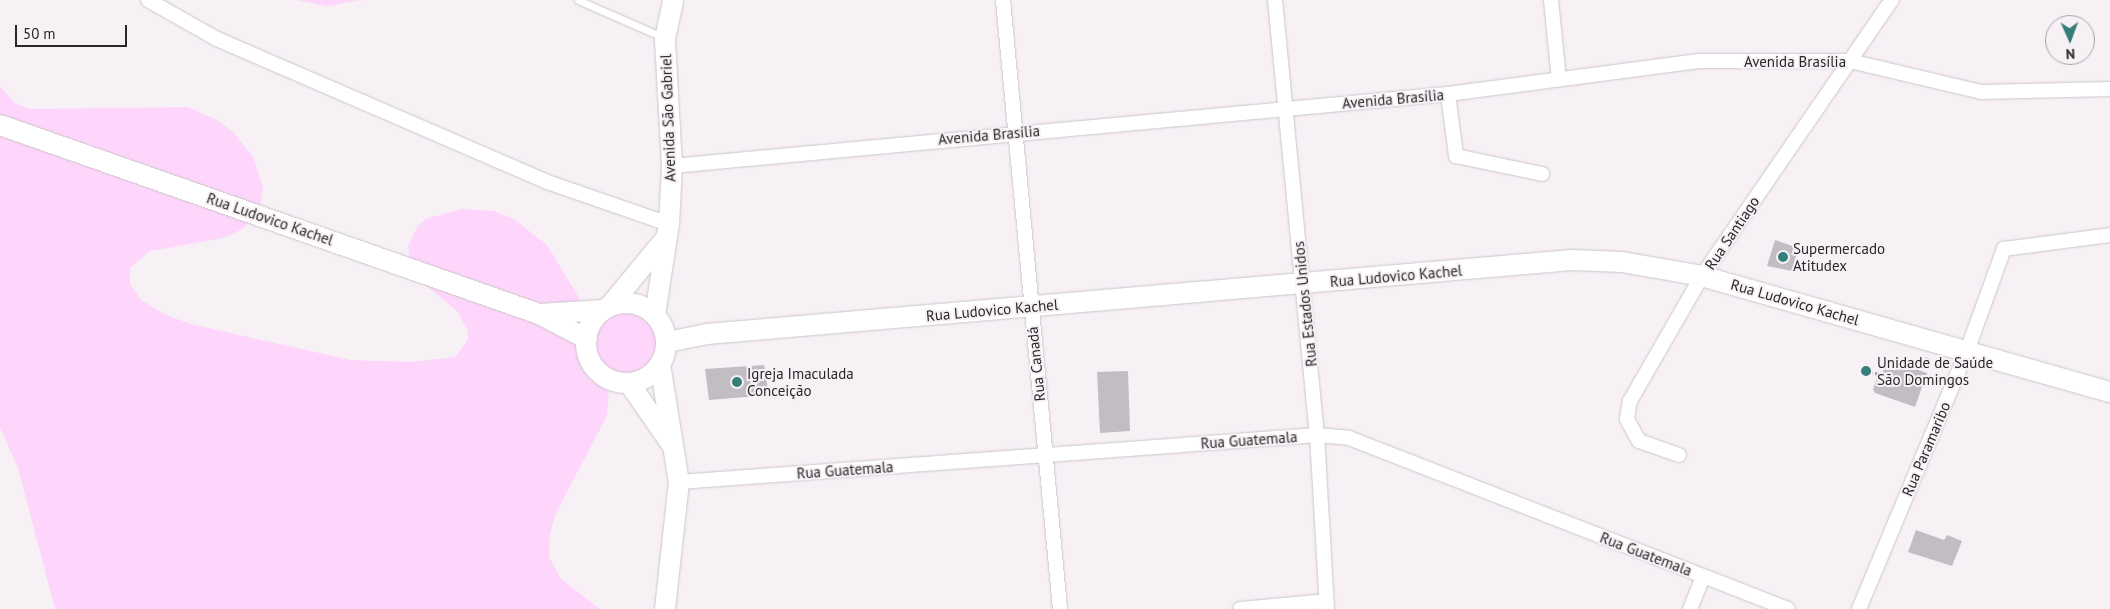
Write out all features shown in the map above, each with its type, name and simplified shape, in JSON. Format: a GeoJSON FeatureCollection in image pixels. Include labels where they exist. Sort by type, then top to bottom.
{"type":"FeatureCollection","features":[{"type":"Feature","properties":{"kind":"main road","name":"Avenida São Gabriel"},"geometry":{"type":"LineString","coordinates":[[655,315],[668,230],[672,166],[665,39],[673,0]]}},
{"type":"Feature","properties":{"kind":"main road","name":"Rua Ludovico Kachel"},"geometry":{"type":"LineString","coordinates":[[0,125],[540,314],[587,339]]}},
{"type":"Feature","properties":{"kind":"main road"},"geometry":{"type":"LineString","coordinates":[[606,309],[634,304],[655,315],[665,332],[667,342],[660,364],[647,377],[629,383],[603,375],[593,365],[587,339],[589,328],[668,230]]}},
{"type":"Feature","properties":{"kind":"main road","name":"Rua Ludovico Kachel"},"geometry":{"type":"LineString","coordinates":[[667,342],[707,334],[1303,285],[1572,260],[1622,262],[1702,276],[2110,392]]}},
{"type":"Feature","properties":{"kind":"main road","name":"Rua Ludovico Kachel"},"geometry":{"type":"LineString","coordinates":[[540,314],[606,309]]}},
{"type":"Feature","properties":{"kind":"main road"},"geometry":{"type":"LineString","coordinates":[[660,364],[676,450],[678,482],[665,609]]}},
{"type":"Feature","properties":{"kind":"main road"},"geometry":{"type":"LineString","coordinates":[[629,383],[676,450]]}},
{"type":"Feature","properties":{"kind":"street"},"geometry":{"type":"LineString","coordinates":[[148,0],[217,39],[547,182],[668,230]]}},
{"type":"Feature","properties":{"kind":"street","name":"Rua Canadá"},"geometry":{"type":"LineString","coordinates":[[1003,0],[1030,306],[1060,609]]}},
{"type":"Feature","properties":{"kind":"street","name":"Rua Estados Unidos"},"geometry":{"type":"LineString","coordinates":[[1276,0],[1284,108],[1317,435],[1327,605]]}},
{"type":"Feature","properties":{"kind":"street"},"geometry":{"type":"LineString","coordinates":[[1551,0],[1559,80]]}},
{"type":"Feature","properties":{"kind":"street","name":"Rua Santiago"},"geometry":{"type":"LineString","coordinates":[[1679,455],[1639,441],[1626,419],[1630,401],[1702,276],[1892,0]]}},
{"type":"Feature","properties":{"kind":"street","name":"Avenida Brasília"},"geometry":{"type":"LineString","coordinates":[[672,166],[1015,132],[1448,94],[1699,61],[1850,61],[1981,92],[2110,90]]}},
{"type":"Feature","properties":{"kind":"street"},"geometry":{"type":"LineString","coordinates":[[1448,94],[1456,156],[1542,174]]}},
{"type":"Feature","properties":{"kind":"street","name":"Rua Paramaribo"},"geometry":{"type":"LineString","coordinates":[[1859,609],[1966,351],[2004,249],[2110,235]]}},
{"type":"Feature","properties":{"kind":"street","name":"Rua Guatemala"},"geometry":{"type":"LineString","coordinates":[[678,482],[1317,435],[1349,438],[1788,609]]}},
{"type":"Feature","properties":{"kind":"street"},"geometry":{"type":"LineString","coordinates":[[1690,609],[1703,576]]}},
{"type":"Feature","properties":{"kind":"street"},"geometry":{"type":"LineString","coordinates":[[1240,609],[1327,605]]}},
{"type":"Feature","properties":{"kind":"lane"},"geometry":{"type":"LineString","coordinates":[[578,0],[665,39]]}},
{"type":"Feature","properties":{"kind":"path"},"geometry":{"type":"LineString","coordinates":[[1868,372],[1882,375]]}},
{"type":"Feature","properties":{"kind":"shaded area"},"geometry":{"type":"Polygon","coordinates":[[[296,0],[361,0],[327,6],[296,0]]]}},
{"type":"Feature","properties":{"kind":"shaded area"},"geometry":{"type":"Polygon","coordinates":[[[0,86],[15,103],[29,109],[188,107],[217,120],[233,132],[253,157],[263,186],[260,207],[243,229],[223,238],[150,251],[130,268],[130,284],[141,300],[166,315],[191,324],[350,360],[411,362],[455,357],[468,340],[467,329],[457,311],[419,280],[411,266],[408,246],[417,227],[425,219],[462,209],[494,211],[515,220],[547,245],[596,326],[611,312],[622,309],[645,314],[660,332],[659,356],[644,373],[621,377],[610,373],[607,416],[557,511],[550,533],[549,557],[561,579],[600,609],[55,609],[18,468],[0,428],[0,86]]]}},
{"type":"Feature","properties":{"kind":"building","name":"Supermercado Atitudex"},"geometry":{"type":"Polygon","coordinates":[[[1775,240],[1798,248],[1792,271],[1767,266],[1775,240]]]}},
{"type":"Feature","properties":{"kind":"building"},"geometry":{"type":"Polygon","coordinates":[[[1888,359],[1927,373],[1915,407],[1875,393],[1873,389],[1878,376],[1881,377],[1888,359]]]}},
{"type":"Feature","properties":{"kind":"building","name":"Igreja Imaculada Conceição"},"geometry":{"type":"Polygon","coordinates":[[[764,365],[769,395],[709,400],[705,369],[764,365]]]}},
{"type":"Feature","properties":{"kind":"building"},"geometry":{"type":"Polygon","coordinates":[[[1128,371],[1130,431],[1100,433],[1097,372],[1128,371]]]}},
{"type":"Feature","properties":{"kind":"building"},"geometry":{"type":"Polygon","coordinates":[[[1916,530],[1944,540],[1947,535],[1962,541],[1952,566],[1908,552],[1916,530]]]}},
{"type":"Feature","properties":{"kind":"place","name":"Supermercado Atitudex"},"geometry":{"type":"Point","coordinates":[1783,257]}},
{"type":"Feature","properties":{"kind":"place","name":"Unidade de Saúde São Domingos"},"geometry":{"type":"Point","coordinates":[1866,371]}},
{"type":"Feature","properties":{"kind":"place","name":"Igreja Imaculada Conceição"},"geometry":{"type":"Point","coordinates":[737,382]}}]}
